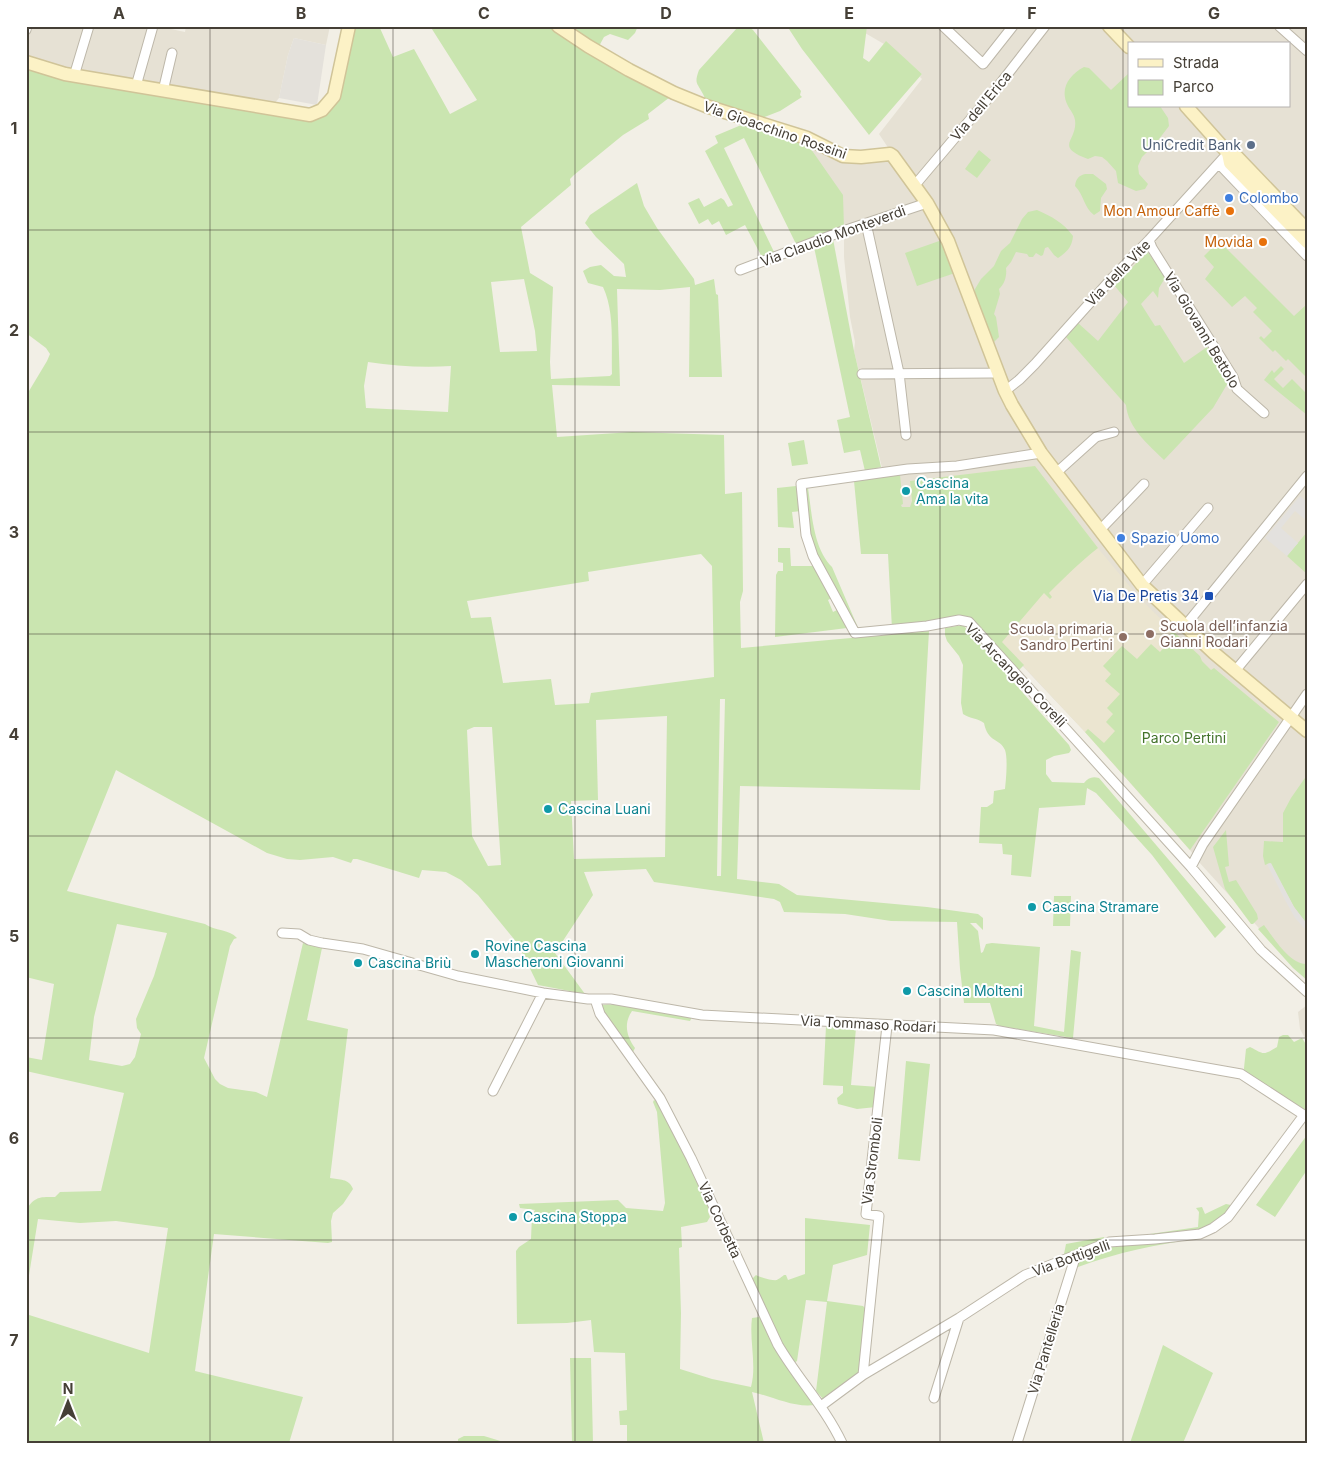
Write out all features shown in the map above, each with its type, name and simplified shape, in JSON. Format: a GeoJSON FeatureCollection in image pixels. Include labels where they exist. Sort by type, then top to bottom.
{"type":"FeatureCollection","features":[{"type":"Feature","properties":{"kind":"street"},"geometry":{"type":"LineString","coordinates":[[74,76],[89,26]]}},
{"type":"Feature","properties":{"kind":"street"},"geometry":{"type":"LineString","coordinates":[[136,86],[153,26]]}},
{"type":"Feature","properties":{"kind":"street"},"geometry":{"type":"LineString","coordinates":[[26,62],[74,76],[297,113],[308,112],[321,106],[336,86],[349,26]]}},
{"type":"Feature","properties":{"kind":"street","name":"Via Gioacchino Rossini"},"geometry":{"type":"LineString","coordinates":[[558,26],[629,70],[674,93],[706,106],[807,138],[844,156],[861,157],[890,154],[895,158],[927,203],[952,250],[1005,391],[1056,473],[1142,585],[1235,671],[1307,731]]}},
{"type":"Feature","properties":{"kind":"street"},"geometry":{"type":"LineString","coordinates":[[943,26],[983,64],[1013,26]]}},
{"type":"Feature","properties":{"kind":"street","name":"Via dell'Erica"},"geometry":{"type":"LineString","coordinates":[[915,185],[1045,26]]}},
{"type":"Feature","properties":{"kind":"street"},"geometry":{"type":"LineString","coordinates":[[1110,26],[1128,46]]}},
{"type":"Feature","properties":{"kind":"street"},"geometry":{"type":"LineString","coordinates":[[1279,26],[1307,51]]}},
{"type":"Feature","properties":{"kind":"street"},"geometry":{"type":"LineString","coordinates":[[163,91],[172,53]]}},
{"type":"Feature","properties":{"kind":"street"},"geometry":{"type":"LineString","coordinates":[[1188,108],[1228,153],[1237,157],[1305,233]]}},
{"type":"Feature","properties":{"kind":"street"},"geometry":{"type":"LineString","coordinates":[[1228,153],[1230,163],[1260,202],[1307,256]]}},
{"type":"Feature","properties":{"kind":"street","name":"Via della Vite"},"geometry":{"type":"LineString","coordinates":[[1005,391],[1030,369],[1228,153]]}},
{"type":"Feature","properties":{"kind":"street"},"geometry":{"type":"LineString","coordinates":[[1219,164],[1260,202],[1305,233]]}},
{"type":"Feature","properties":{"kind":"street","name":"Via Claudio Monteverdi"},"geometry":{"type":"LineString","coordinates":[[740,270],[866,223],[927,203]]}},
{"type":"Feature","properties":{"kind":"street"},"geometry":{"type":"LineString","coordinates":[[866,223],[899,373],[906,435]]}},
{"type":"Feature","properties":{"kind":"street","name":"Via Giovanni Bettolo"},"geometry":{"type":"LineString","coordinates":[[1150,240],[1152,248],[1233,377],[1237,389],[1264,413]]}},
{"type":"Feature","properties":{"kind":"street"},"geometry":{"type":"LineString","coordinates":[[862,374],[992,373],[997,371]]}},
{"type":"Feature","properties":{"kind":"street"},"geometry":{"type":"LineString","coordinates":[[1056,473],[1096,437],[1114,432]]}},
{"type":"Feature","properties":{"kind":"street","name":"Via Arcangelo Corelli"},"geometry":{"type":"LineString","coordinates":[[1042,453],[957,466],[908,468],[801,484],[806,535],[813,556],[854,633],[928,626],[959,620],[969,622],[1191,867]]}},
{"type":"Feature","properties":{"kind":"street"},"geometry":{"type":"LineString","coordinates":[[1185,626],[1307,476]]}},
{"type":"Feature","properties":{"kind":"street"},"geometry":{"type":"LineString","coordinates":[[1100,530],[1144,484]]}},
{"type":"Feature","properties":{"kind":"street"},"geometry":{"type":"LineString","coordinates":[[1142,585],[1208,508]]}},
{"type":"Feature","properties":{"kind":"street"},"geometry":{"type":"LineString","coordinates":[[1235,671],[1307,584]]}},
{"type":"Feature","properties":{"kind":"street"},"geometry":{"type":"LineString","coordinates":[[1307,694],[1203,844],[1191,867],[1261,950],[1307,992]]}},
{"type":"Feature","properties":{"kind":"street","name":"Via Tommaso Rodari"},"geometry":{"type":"LineString","coordinates":[[282,933],[299,934],[309,940],[372,951],[458,976],[543,993],[611,999],[702,1015],[994,1030],[1241,1074],[1305,1116]]}},
{"type":"Feature","properties":{"kind":"street"},"geometry":{"type":"LineString","coordinates":[[493,1091],[543,993]]}},
{"type":"Feature","properties":{"kind":"street","name":"Via Corbetta"},"geometry":{"type":"LineString","coordinates":[[595,999],[600,1014],[660,1098],[691,1158],[778,1345],[821,1406],[842,1443]]}},
{"type":"Feature","properties":{"kind":"street","name":"Via Stromboli"},"geometry":{"type":"LineString","coordinates":[[863,1375],[879,1216],[866,1214],[867,1194],[887,1026]]}},
{"type":"Feature","properties":{"kind":"street","name":"Via Bottigelli"},"geometry":{"type":"LineString","coordinates":[[821,1406],[863,1375],[960,1318],[1025,1274],[1109,1242],[1200,1234],[1213,1228],[1228,1217],[1305,1116]]}},
{"type":"Feature","properties":{"kind":"street","name":"Via Pantelleria"},"geometry":{"type":"LineString","coordinates":[[1017,1443],[1076,1255]]}},
{"type":"Feature","properties":{"kind":"street"},"geometry":{"type":"LineString","coordinates":[[934,1398],[960,1318]]}},
{"type":"Feature","properties":{"kind":"shaded area"},"geometry":{"type":"Polygon","coordinates":[[[30,26],[86,26],[71,72],[26,59],[26,40],[30,26]]]}},
{"type":"Feature","properties":{"kind":"shaded area"},"geometry":{"type":"Polygon","coordinates":[[[91,26],[151,26],[135,81],[79,70],[91,26]]]}},
{"type":"Feature","properties":{"kind":"shaded area"},"geometry":{"type":"Polygon","coordinates":[[[157,26],[185,32],[186,26],[330,26],[326,45],[294,38],[288,55],[279,98],[274,104],[140,83],[157,26]]]}},
{"type":"Feature","properties":{"kind":"shaded area"},"geometry":{"type":"Polygon","coordinates":[[[867,26],[1307,26],[1307,981],[1198,861],[1085,732],[1001,643],[902,507],[881,493],[883,472],[854,351],[855,342],[850,317],[844,257],[844,228],[806,142],[841,158],[889,149],[879,134],[922,79],[920,77],[922,74],[886,42],[884,44],[865,33],[867,26]]]}},
{"type":"Feature","properties":{"kind":"shaded area"},"geometry":{"type":"Polygon","coordinates":[[[294,38],[326,45],[317,105],[279,98],[288,55],[294,38]]]}},
{"type":"Feature","properties":{"kind":"shaded area"},"geometry":{"type":"Polygon","coordinates":[[[1035,466],[1101,552],[1141,600],[1200,656],[1202,661],[1211,670],[1214,668],[1279,722],[1190,850],[1085,732],[1002,643],[911,501],[910,481],[1035,466]]]}},
{"type":"Feature","properties":{"kind":"shaded area"},"geometry":{"type":"Polygon","coordinates":[[[1300,496],[1307,502],[1307,521],[1295,511],[1281,528],[1298,543],[1287,556],[1265,538],[1300,496]]]}},
{"type":"Feature","properties":{"kind":"shaded area"},"geometry":{"type":"Polygon","coordinates":[[[1271,863],[1294,907],[1307,924],[1307,931],[1295,918],[1285,900],[1267,864],[1271,863]]]}},
{"type":"Feature","properties":{"kind":"shaded area"},"geometry":{"type":"Polygon","coordinates":[[[1307,1005],[1307,1042],[1300,1029],[1298,1012],[1307,1005]]]}},
{"type":"Feature","properties":{"kind":"green space"},"geometry":{"type":"Polygon","coordinates":[[[351,26],[379,26],[393,57],[414,49],[450,114],[477,100],[430,26],[638,26],[635,33],[628,40],[610,34],[604,37],[598,48],[670,97],[648,114],[649,119],[623,135],[574,175],[570,179],[571,185],[521,227],[530,273],[553,287],[551,379],[610,376],[612,374],[612,329],[607,297],[603,287],[588,283],[583,271],[590,267],[601,265],[614,276],[626,277],[624,264],[596,237],[585,223],[590,215],[637,183],[644,206],[657,228],[694,279],[695,285],[714,279],[716,294],[718,295],[722,377],[689,377],[690,287],[660,290],[617,289],[620,386],[552,385],[557,437],[632,432],[724,435],[725,494],[742,492],[743,591],[740,602],[741,648],[929,631],[920,790],[740,786],[737,879],[779,884],[797,895],[927,907],[978,914],[983,918],[983,930],[976,923],[970,923],[978,931],[981,953],[986,944],[992,943],[1040,947],[1034,1026],[1064,1032],[1071,950],[1081,952],[1073,1038],[1000,1026],[996,1024],[990,1003],[964,1003],[957,922],[891,921],[845,914],[784,912],[780,902],[774,899],[654,882],[646,869],[584,872],[593,895],[555,953],[585,994],[538,985],[518,944],[478,895],[461,880],[446,872],[422,870],[419,878],[357,859],[353,859],[351,863],[333,857],[300,860],[287,859],[267,853],[116,770],[67,891],[205,924],[230,933],[237,938],[234,939],[230,946],[204,1058],[215,1079],[220,1084],[228,1088],[256,1092],[267,1097],[303,943],[322,948],[307,1020],[348,1029],[330,1178],[346,1181],[353,1189],[343,1204],[333,1213],[331,1221],[332,1242],[214,1234],[195,1371],[303,1397],[289,1443],[26,1443],[26,1314],[149,1353],[168,1228],[116,1221],[80,1223],[38,1219],[26,1294],[26,1210],[35,1200],[42,1197],[55,1197],[60,1192],[101,1191],[124,1093],[26,1071],[26,1057],[42,1060],[54,984],[26,977],[26,396],[50,354],[46,348],[26,333],[26,66],[311,118],[327,109],[351,26]],[[524,279],[491,282],[500,352],[537,351],[535,331],[524,279]],[[368,362],[364,386],[366,408],[448,412],[451,366],[388,365],[368,362]],[[701,554],[588,572],[589,581],[467,601],[471,618],[491,617],[503,683],[551,679],[555,705],[589,703],[591,693],[714,677],[712,566],[701,554]],[[720,699],[717,876],[721,876],[725,699],[720,699]],[[667,716],[596,720],[598,800],[571,801],[574,859],[665,857],[667,716]],[[474,727],[467,730],[472,836],[488,866],[501,865],[492,727],[474,727]],[[117,924],[94,1017],[89,1060],[122,1066],[130,1064],[135,1057],[141,1034],[137,1028],[136,1019],[154,976],[167,933],[117,924]]]}},
{"type":"Feature","properties":{"kind":"green space"},"geometry":{"type":"Polygon","coordinates":[[[747,26],[753,30],[801,91],[800,95],[802,97],[780,111],[752,122],[706,106],[704,95],[696,81],[699,70],[737,28],[747,26]]]}},
{"type":"Feature","properties":{"kind":"green space"},"geometry":{"type":"Polygon","coordinates":[[[787,26],[867,26],[863,58],[869,62],[886,41],[922,74],[869,135],[802,49],[787,26]]]}},
{"type":"Feature","properties":{"kind":"green space"},"geometry":{"type":"Polygon","coordinates":[[[1084,67],[1089,68],[1111,90],[1128,74],[1128,108],[1161,108],[1168,118],[1169,126],[1142,157],[1138,166],[1139,174],[1148,184],[1145,189],[1136,191],[1118,183],[1116,171],[1102,157],[1095,156],[1088,159],[1072,150],[1069,146],[1075,127],[1075,120],[1065,100],[1065,88],[1070,78],[1084,67]]]}},
{"type":"Feature","properties":{"kind":"green space"},"geometry":{"type":"Polygon","coordinates":[[[746,123],[806,142],[843,195],[844,228],[797,246],[744,138],[724,148],[775,254],[763,259],[745,225],[726,235],[719,221],[712,225],[708,219],[699,224],[688,203],[699,198],[704,207],[721,198],[728,207],[733,205],[705,151],[718,143],[715,136],[746,123]]]}},
{"type":"Feature","properties":{"kind":"green space"},"geometry":{"type":"Polygon","coordinates":[[[979,150],[991,160],[977,178],[965,169],[979,150]]]}},
{"type":"Feature","properties":{"kind":"green space"},"geometry":{"type":"Polygon","coordinates":[[[1085,174],[1093,174],[1106,184],[1107,189],[1101,198],[1100,211],[1094,215],[1088,209],[1075,186],[1078,178],[1085,174]]]}},
{"type":"Feature","properties":{"kind":"green space"},"geometry":{"type":"Polygon","coordinates":[[[1037,210],[1061,223],[1073,236],[1072,243],[1058,258],[1048,247],[1045,248],[1041,256],[1036,253],[1033,257],[1029,257],[1027,254],[1016,252],[1006,268],[1003,285],[999,289],[1000,294],[994,314],[999,337],[991,345],[975,296],[975,289],[981,279],[994,266],[1001,251],[1010,243],[1022,219],[1028,212],[1037,210]]]}},
{"type":"Feature","properties":{"kind":"green space"},"geometry":{"type":"Polygon","coordinates":[[[833,239],[854,351],[881,467],[865,471],[860,450],[844,453],[837,420],[850,417],[814,247],[833,239]]]}},
{"type":"Feature","properties":{"kind":"green space"},"geometry":{"type":"Polygon","coordinates":[[[942,240],[955,273],[917,286],[905,253],[942,240]]]}},
{"type":"Feature","properties":{"kind":"green space"},"geometry":{"type":"Polygon","coordinates":[[[1219,241],[1294,316],[1307,306],[1307,378],[1288,359],[1286,361],[1275,350],[1273,352],[1259,338],[1261,336],[1264,339],[1272,331],[1253,312],[1257,308],[1245,296],[1232,307],[1205,279],[1214,267],[1204,256],[1219,241]]]}},
{"type":"Feature","properties":{"kind":"green space"},"geometry":{"type":"Polygon","coordinates":[[[1148,252],[1165,278],[1159,288],[1158,298],[1153,291],[1141,304],[1155,326],[1160,325],[1184,363],[1207,347],[1229,381],[1213,408],[1164,460],[1145,442],[1135,428],[1126,405],[1066,337],[1078,323],[1098,341],[1128,302],[1114,285],[1148,252]]]}},
{"type":"Feature","properties":{"kind":"green space"},"geometry":{"type":"Polygon","coordinates":[[[1281,366],[1284,369],[1274,379],[1283,388],[1292,379],[1307,394],[1307,415],[1264,380],[1272,370],[1274,373],[1281,366]]]}},
{"type":"Feature","properties":{"kind":"green space"},"geometry":{"type":"Polygon","coordinates":[[[804,440],[808,464],[792,466],[788,443],[804,440]]]}},
{"type":"Feature","properties":{"kind":"green space"},"geometry":{"type":"Polygon","coordinates":[[[1035,466],[1098,548],[1049,593],[1052,597],[1050,599],[1044,593],[1002,642],[1024,665],[1019,670],[981,629],[959,620],[892,629],[888,554],[861,554],[854,481],[900,475],[903,504],[901,505],[902,507],[910,507],[912,501],[910,481],[1035,466]]]}},
{"type":"Feature","properties":{"kind":"green space"},"geometry":{"type":"Polygon","coordinates":[[[796,486],[801,511],[792,512],[794,528],[778,527],[777,488],[796,486]]]}},
{"type":"Feature","properties":{"kind":"green space"},"geometry":{"type":"Polygon","coordinates":[[[808,488],[817,541],[832,567],[859,630],[855,629],[811,546],[804,491],[808,488]]]}},
{"type":"Feature","properties":{"kind":"green space"},"geometry":{"type":"Polygon","coordinates":[[[1307,532],[1307,574],[1287,556],[1307,532]]]}},
{"type":"Feature","properties":{"kind":"green space"},"geometry":{"type":"Polygon","coordinates":[[[778,548],[790,548],[791,566],[815,566],[832,598],[828,600],[833,612],[837,610],[847,628],[775,637],[776,575],[778,571],[783,571],[783,563],[778,562],[778,548]]]}},
{"type":"Feature","properties":{"kind":"green space"},"geometry":{"type":"Polygon","coordinates":[[[964,626],[1069,745],[1071,750],[1069,753],[1046,760],[1046,774],[1052,782],[1084,783],[1090,778],[1099,778],[1226,927],[1215,938],[1152,855],[1096,793],[1087,788],[1085,805],[1039,808],[1031,877],[1011,875],[1012,855],[1003,854],[1002,844],[979,843],[981,807],[987,807],[993,803],[994,791],[1005,789],[1006,758],[1003,746],[988,734],[984,723],[963,714],[961,703],[963,665],[945,635],[945,628],[964,626]]]}},
{"type":"Feature","properties":{"kind":"green space","name":"Parco Pertini"},"geometry":{"type":"Polygon","coordinates":[[[1173,631],[1200,656],[1202,661],[1211,670],[1214,668],[1279,722],[1190,850],[1085,732],[1088,729],[1104,743],[1115,731],[1106,722],[1113,714],[1107,708],[1120,694],[1105,681],[1111,674],[1103,666],[1122,646],[1137,659],[1151,644],[1160,652],[1173,637],[1170,634],[1173,631]]]}},
{"type":"Feature","properties":{"kind":"green space"},"geometry":{"type":"Polygon","coordinates":[[[1307,775],[1307,924],[1294,907],[1270,863],[1265,865],[1263,856],[1264,841],[1283,842],[1283,813],[1307,775]]]}},
{"type":"Feature","properties":{"kind":"green space"},"geometry":{"type":"Polygon","coordinates":[[[1226,830],[1229,866],[1225,867],[1229,882],[1236,880],[1257,914],[1258,919],[1253,924],[1251,924],[1225,889],[1213,847],[1226,830]]]}},
{"type":"Feature","properties":{"kind":"green space"},"geometry":{"type":"Polygon","coordinates":[[[1054,896],[1071,896],[1070,926],[1053,926],[1054,896]]]}},
{"type":"Feature","properties":{"kind":"green space"},"geometry":{"type":"Polygon","coordinates":[[[1264,925],[1288,955],[1294,960],[1307,964],[1307,980],[1293,968],[1258,929],[1264,925]]]}},
{"type":"Feature","properties":{"kind":"green space"},"geometry":{"type":"Polygon","coordinates":[[[603,1005],[634,1006],[691,1017],[691,1019],[690,1021],[632,1011],[629,1016],[627,1030],[635,1048],[633,1052],[604,1015],[603,1005]]]}},
{"type":"Feature","properties":{"kind":"green space"},"geometry":{"type":"Polygon","coordinates":[[[826,1026],[856,1028],[851,1085],[879,1087],[876,1107],[857,1109],[838,1104],[837,1098],[843,1093],[843,1086],[823,1085],[826,1026]]]}},
{"type":"Feature","properties":{"kind":"green space"},"geometry":{"type":"Polygon","coordinates":[[[1288,1035],[1294,1042],[1302,1038],[1307,1046],[1307,1113],[1244,1071],[1246,1049],[1250,1047],[1266,1053],[1277,1047],[1279,1037],[1288,1035]]]}},
{"type":"Feature","properties":{"kind":"green space"},"geometry":{"type":"Polygon","coordinates":[[[906,1061],[930,1064],[920,1161],[898,1159],[906,1061]]]}},
{"type":"Feature","properties":{"kind":"green space"},"geometry":{"type":"Polygon","coordinates":[[[654,1100],[681,1147],[708,1203],[710,1217],[707,1222],[681,1227],[682,1247],[679,1248],[680,1369],[712,1379],[751,1387],[753,1379],[752,1318],[759,1317],[763,1319],[790,1369],[815,1405],[799,1405],[752,1392],[764,1443],[627,1443],[627,1425],[620,1425],[619,1411],[627,1410],[625,1353],[594,1352],[591,1320],[567,1323],[517,1324],[516,1251],[531,1239],[532,1215],[535,1210],[520,1208],[519,1204],[618,1200],[626,1208],[663,1211],[665,1203],[657,1112],[654,1100]]]}},
{"type":"Feature","properties":{"kind":"green space"},"geometry":{"type":"Polygon","coordinates":[[[1307,1135],[1307,1170],[1275,1217],[1256,1205],[1307,1135]]]}},
{"type":"Feature","properties":{"kind":"green space"},"geometry":{"type":"Polygon","coordinates":[[[1226,1204],[1231,1205],[1229,1213],[1200,1232],[1149,1237],[1150,1234],[1198,1227],[1199,1212],[1196,1208],[1202,1207],[1205,1214],[1226,1204]]]}},
{"type":"Feature","properties":{"kind":"green space"},"geometry":{"type":"Polygon","coordinates":[[[805,1218],[870,1225],[867,1255],[833,1265],[827,1301],[863,1306],[866,1309],[860,1374],[824,1400],[816,1391],[827,1302],[806,1300],[797,1361],[794,1363],[787,1353],[752,1279],[756,1275],[766,1279],[777,1280],[786,1275],[788,1280],[805,1274],[805,1218]]]}},
{"type":"Feature","properties":{"kind":"green space"},"geometry":{"type":"Polygon","coordinates":[[[1104,1237],[1106,1242],[1068,1257],[1064,1254],[1066,1244],[1104,1237]]]}},
{"type":"Feature","properties":{"kind":"green space"},"geometry":{"type":"Polygon","coordinates":[[[1199,1238],[1137,1250],[1078,1267],[1074,1263],[1076,1255],[1110,1242],[1199,1238]]]}},
{"type":"Feature","properties":{"kind":"green space"},"geometry":{"type":"Polygon","coordinates":[[[1163,1345],[1213,1373],[1183,1443],[1130,1443],[1163,1345]]]}},
{"type":"Feature","properties":{"kind":"green space"},"geometry":{"type":"Polygon","coordinates":[[[570,1358],[591,1358],[593,1443],[572,1443],[570,1358]]]}},
{"type":"Feature","properties":{"kind":"green space"},"geometry":{"type":"Polygon","coordinates":[[[464,1436],[484,1436],[507,1443],[458,1443],[458,1439],[464,1436]]]}},
{"type":"Feature","properties":{"kind":"place","name":"UniCredit Bank"},"geometry":{"type":"Point","coordinates":[1251,145]}},
{"type":"Feature","properties":{"kind":"place","name":"Colombo"},"geometry":{"type":"Point","coordinates":[1229,198]}},
{"type":"Feature","properties":{"kind":"place","name":"Mon Amour Caffè"},"geometry":{"type":"Point","coordinates":[1230,211]}},
{"type":"Feature","properties":{"kind":"place","name":"Movida"},"geometry":{"type":"Point","coordinates":[1263,242]}},
{"type":"Feature","properties":{"kind":"place","name":"Cascina Ama la vita"},"geometry":{"type":"Point","coordinates":[906,491]}},
{"type":"Feature","properties":{"kind":"place","name":"Spazio Uomo"},"geometry":{"type":"Point","coordinates":[1121,538]}},
{"type":"Feature","properties":{"kind":"place","name":"Via De Pretis 34"},"geometry":{"type":"Point","coordinates":[1209,596]}},
{"type":"Feature","properties":{"kind":"place","name":"Scuola dell’infanzia Gianni Rodari"},"geometry":{"type":"Point","coordinates":[1150,634]}},
{"type":"Feature","properties":{"kind":"place","name":"Scuola primaria Sandro Pertini"},"geometry":{"type":"Point","coordinates":[1123,637]}},
{"type":"Feature","properties":{"kind":"place","name":"Cascina Luani"},"geometry":{"type":"Point","coordinates":[548,809]}},
{"type":"Feature","properties":{"kind":"place","name":"Cascina Stramare"},"geometry":{"type":"Point","coordinates":[1032,907]}},
{"type":"Feature","properties":{"kind":"place","name":"Rovine Cascina Mascheroni Giovanni"},"geometry":{"type":"Point","coordinates":[475,954]}},
{"type":"Feature","properties":{"kind":"place","name":"Cascina Briù"},"geometry":{"type":"Point","coordinates":[358,963]}},
{"type":"Feature","properties":{"kind":"place","name":"Cascina Molteni"},"geometry":{"type":"Point","coordinates":[907,991]}},
{"type":"Feature","properties":{"kind":"place","name":"Cascina Stoppa"},"geometry":{"type":"Point","coordinates":[513,1217]}}]}
